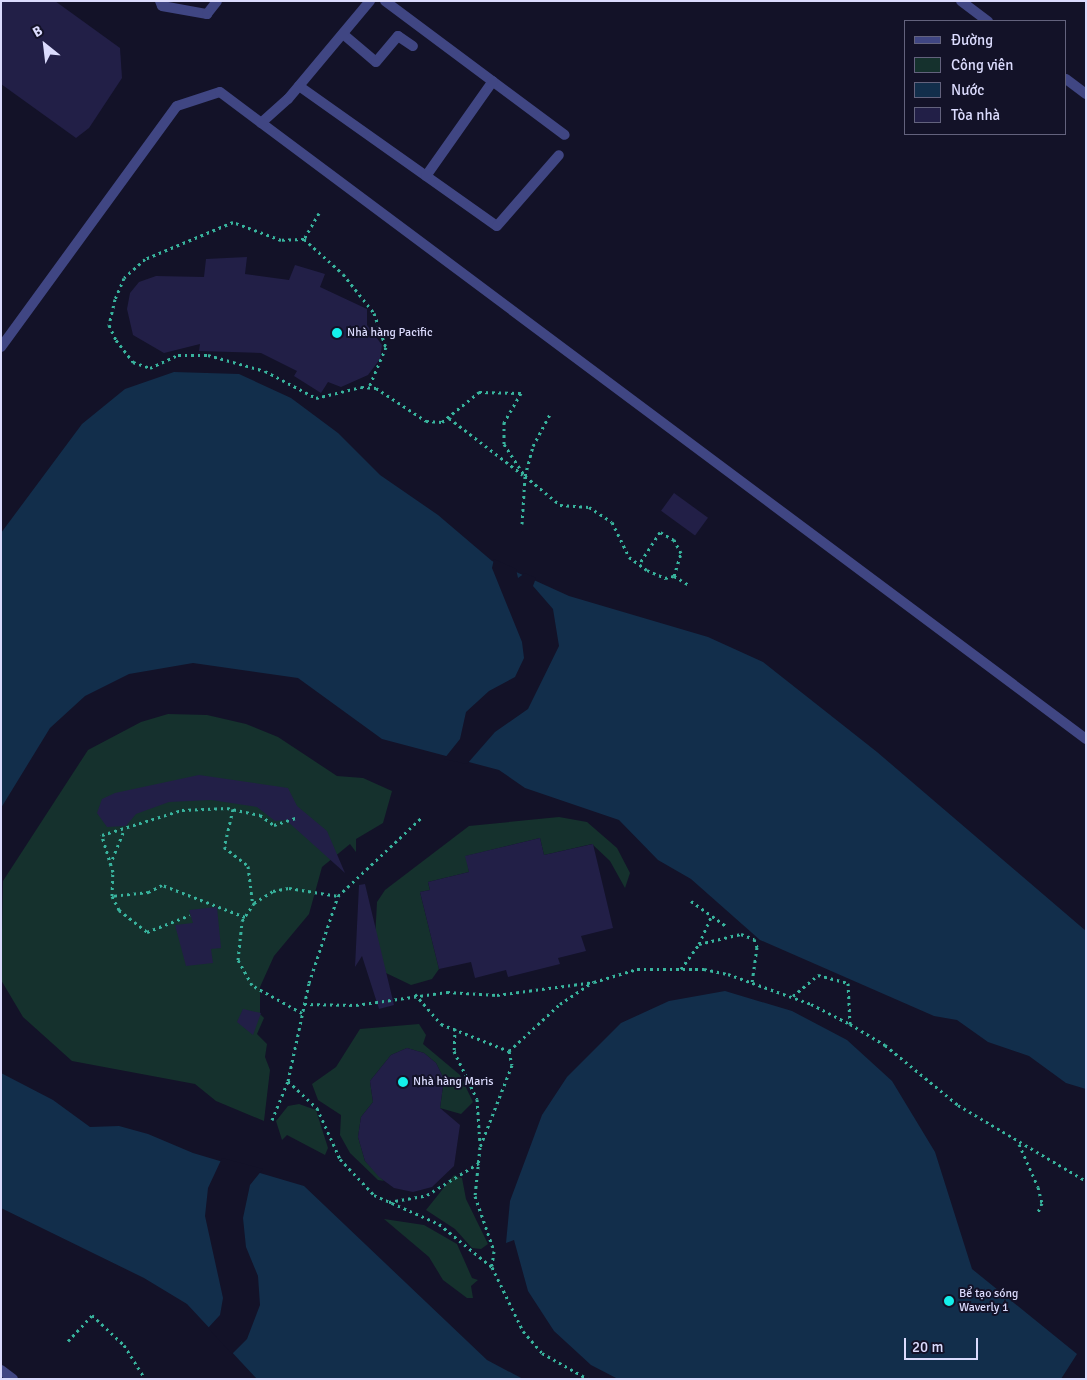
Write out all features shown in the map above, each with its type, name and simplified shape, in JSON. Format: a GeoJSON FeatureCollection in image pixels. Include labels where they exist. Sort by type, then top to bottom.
{"type":"FeatureCollection","features":[{"type":"Feature","properties":{"kind":"street"},"geometry":{"type":"LineString","coordinates":[[160,1],[162,6],[207,14],[216,1]]}},
{"type":"Feature","properties":{"kind":"street"},"geometry":{"type":"LineString","coordinates":[[261,123],[300,86],[370,1]]}},
{"type":"Feature","properties":{"kind":"street"},"geometry":{"type":"LineString","coordinates":[[384,1],[565,134]]}},
{"type":"Feature","properties":{"kind":"street"},"geometry":{"type":"LineString","coordinates":[[961,1],[987,20]]}},
{"type":"Feature","properties":{"kind":"street"},"geometry":{"type":"LineString","coordinates":[[343,34],[376,62],[398,36],[413,46]]}},
{"type":"Feature","properties":{"kind":"street"},"geometry":{"type":"LineString","coordinates":[[1067,80],[1086,94]]}},
{"type":"Feature","properties":{"kind":"street"},"geometry":{"type":"LineString","coordinates":[[426,176],[493,81]]}},
{"type":"Feature","properties":{"kind":"street"},"geometry":{"type":"LineString","coordinates":[[300,86],[497,226],[558,155]]}},
{"type":"Feature","properties":{"kind":"street"},"geometry":{"type":"LineString","coordinates":[[1,347],[177,106],[220,92],[1086,739]]}},
{"type":"Feature","properties":{"kind":"street"},"geometry":{"type":"LineString","coordinates":[[1,1370],[13,1379]]}},
{"type":"Feature","properties":{"kind":"path"},"geometry":{"type":"LineString","coordinates":[[304,239],[320,213]]}},
{"type":"Feature","properties":{"kind":"path"},"geometry":{"type":"LineString","coordinates":[[369,387],[386,347],[374,313],[343,274],[304,239],[282,240],[232,222],[203,231],[145,259],[124,278],[109,325],[133,362],[150,368],[178,356],[208,355],[265,371],[316,398],[369,387],[391,396],[426,421],[449,418],[479,392],[521,393],[504,422],[504,444],[525,476]]}},
{"type":"Feature","properties":{"kind":"path"},"geometry":{"type":"LineString","coordinates":[[522,524],[525,476],[533,446],[550,414]]}},
{"type":"Feature","properties":{"kind":"path"},"geometry":{"type":"LineString","coordinates":[[449,418],[560,505],[589,507],[612,522],[629,557],[639,564],[665,578],[674,576],[689,585]]}},
{"type":"Feature","properties":{"kind":"path"},"geometry":{"type":"LineString","coordinates":[[639,564],[660,532],[674,540],[681,553],[674,576]]}},
{"type":"Feature","properties":{"kind":"path"},"geometry":{"type":"LineString","coordinates":[[233,809],[224,847],[248,866],[253,905]]}},
{"type":"Feature","properties":{"kind":"path"},"geometry":{"type":"LineString","coordinates":[[190,914],[147,932],[119,910],[112,896],[110,866],[102,835],[123,831],[182,810],[233,809],[260,815],[274,825],[298,817]]}},
{"type":"Feature","properties":{"kind":"path"},"geometry":{"type":"LineString","coordinates":[[272,1120],[288,1081],[304,1004],[338,896],[422,817]]}},
{"type":"Feature","properties":{"kind":"path"},"geometry":{"type":"LineString","coordinates":[[110,866],[123,831]]}},
{"type":"Feature","properties":{"kind":"path"},"geometry":{"type":"LineString","coordinates":[[112,896],[149,892],[162,885],[245,917]]}},
{"type":"Feature","properties":{"kind":"path"},"geometry":{"type":"LineString","coordinates":[[302,1013],[268,995],[248,978],[238,960],[245,917],[253,905],[273,891],[289,888],[338,896]]}},
{"type":"Feature","properties":{"kind":"path"},"geometry":{"type":"LineString","coordinates":[[691,902],[726,926]]}},
{"type":"Feature","properties":{"kind":"path"},"geometry":{"type":"LineString","coordinates":[[681,969],[699,944],[712,917]]}},
{"type":"Feature","properties":{"kind":"path"},"geometry":{"type":"LineString","coordinates":[[699,944],[741,934],[754,938],[757,958],[752,982]]}},
{"type":"Feature","properties":{"kind":"path"},"geometry":{"type":"LineString","coordinates":[[304,1004],[356,1005],[415,994],[497,995],[594,982],[637,969],[704,969],[752,982],[792,997],[850,1024],[885,1045],[958,1105],[1019,1143],[1086,1180]]}},
{"type":"Feature","properties":{"kind":"path"},"geometry":{"type":"LineString","coordinates":[[792,997],[818,975],[848,983],[850,1024]]}},
{"type":"Feature","properties":{"kind":"path"},"geometry":{"type":"LineString","coordinates":[[509,1051],[560,1004],[594,982]]}},
{"type":"Feature","properties":{"kind":"path"},"geometry":{"type":"LineString","coordinates":[[415,994],[441,1024],[509,1051]]}},
{"type":"Feature","properties":{"kind":"path"},"geometry":{"type":"LineString","coordinates":[[455,1028],[454,1052],[478,1100],[480,1146],[475,1196],[494,1251],[492,1267]]}},
{"type":"Feature","properties":{"kind":"path"},"geometry":{"type":"LineString","coordinates":[[480,1146],[512,1065],[509,1051]]}},
{"type":"Feature","properties":{"kind":"path"},"geometry":{"type":"LineString","coordinates":[[288,1081],[316,1108],[340,1159],[374,1195],[439,1224],[492,1267],[523,1331],[542,1353],[588,1379]]}},
{"type":"Feature","properties":{"kind":"path"},"geometry":{"type":"LineString","coordinates":[[1019,1143],[1038,1187],[1042,1203],[1038,1212]]}},
{"type":"Feature","properties":{"kind":"path"},"geometry":{"type":"LineString","coordinates":[[388,1202],[427,1195],[479,1163]]}},
{"type":"Feature","properties":{"kind":"path"},"geometry":{"type":"LineString","coordinates":[[68,1341],[92,1315],[124,1345],[145,1379]]}},
{"type":"Feature","properties":{"kind":"green space"},"geometry":{"type":"Polygon","coordinates":[[[168,714],[207,715],[246,724],[278,737],[337,776],[363,778],[392,791],[383,823],[356,839],[356,852],[350,844],[322,867],[309,914],[274,956],[260,987],[260,1014],[264,1018],[257,1034],[267,1044],[265,1057],[270,1070],[264,1121],[216,1101],[195,1084],[72,1061],[23,1017],[1,980],[3,881],[88,750],[141,722],[168,714]]]}},
{"type":"Feature","properties":{"kind":"green space"},"geometry":{"type":"Polygon","coordinates":[[[559,817],[587,822],[617,848],[630,873],[625,888],[610,861],[592,844],[544,855],[540,838],[466,856],[469,872],[428,882],[430,890],[420,892],[439,969],[432,979],[411,985],[386,973],[375,939],[377,902],[385,890],[469,826],[559,817]]]}},
{"type":"Feature","properties":{"kind":"green space"},"geometry":{"type":"Polygon","coordinates":[[[419,1024],[426,1035],[423,1044],[460,1075],[473,1102],[461,1114],[440,1108],[444,1079],[436,1063],[424,1053],[407,1048],[391,1055],[370,1081],[373,1102],[361,1117],[358,1137],[365,1161],[384,1181],[378,1180],[350,1153],[340,1135],[341,1115],[318,1100],[312,1084],[336,1067],[360,1029],[419,1024]]]}},
{"type":"Feature","properties":{"kind":"green space"},"geometry":{"type":"Polygon","coordinates":[[[299,1104],[316,1110],[328,1148],[325,1155],[287,1135],[282,1140],[276,1121],[288,1106],[299,1104]]]}},
{"type":"Feature","properties":{"kind":"green space"},"geometry":{"type":"Polygon","coordinates":[[[454,1175],[462,1178],[466,1199],[488,1244],[481,1249],[472,1248],[455,1229],[426,1210],[454,1175]]]}},
{"type":"Feature","properties":{"kind":"green space"},"geometry":{"type":"Polygon","coordinates":[[[384,1219],[424,1225],[457,1244],[472,1278],[478,1280],[471,1286],[473,1298],[467,1298],[443,1280],[429,1257],[384,1219]]]}},
{"type":"Feature","properties":{"kind":"water"},"geometry":{"type":"Polygon","coordinates":[[[174,372],[239,374],[291,398],[338,433],[380,475],[438,515],[492,561],[569,596],[708,637],[763,662],[877,752],[1086,931],[1086,1089],[1066,1083],[1029,1056],[988,1042],[957,1020],[934,1016],[760,940],[691,879],[658,860],[619,820],[525,788],[499,770],[382,739],[298,678],[193,663],[129,674],[85,696],[50,728],[1,808],[1,533],[82,424],[125,389],[174,372]]]}},
{"type":"Feature","properties":{"kind":"water"},"geometry":{"type":"Polygon","coordinates":[[[725,991],[792,1011],[847,1040],[892,1081],[935,1152],[972,1269],[1077,1354],[1061,1379],[618,1379],[591,1365],[554,1331],[528,1291],[514,1240],[506,1243],[510,1201],[542,1115],[567,1077],[621,1023],[669,1001],[725,991]]]}},
{"type":"Feature","properties":{"kind":"water"},"geometry":{"type":"Polygon","coordinates":[[[1,1073],[53,1100],[90,1127],[119,1126],[148,1134],[193,1153],[304,1186],[487,1360],[523,1379],[257,1379],[187,1304],[144,1278],[1,1208],[1,1073]]]}},
{"type":"Feature","properties":{"kind":"pier"},"geometry":{"type":"Polygon","coordinates":[[[494,559],[516,569],[518,578],[525,573],[536,578],[533,586],[553,609],[559,646],[528,709],[495,732],[467,764],[444,759],[460,739],[466,712],[489,691],[515,677],[524,658],[522,642],[492,568],[494,559]]]}},
{"type":"Feature","properties":{"kind":"pier"},"geometry":{"type":"Polygon","coordinates":[[[222,1158],[263,1169],[250,1185],[243,1218],[246,1247],[258,1276],[260,1305],[247,1339],[232,1354],[208,1328],[220,1315],[223,1298],[205,1216],[208,1188],[222,1158]]]}},
{"type":"Feature","properties":{"kind":"building"},"geometry":{"type":"Polygon","coordinates":[[[1,1],[55,1],[120,48],[122,78],[89,128],[76,138],[1,84],[1,1]]]}},
{"type":"Feature","properties":{"kind":"building"},"geometry":{"type":"Polygon","coordinates":[[[247,257],[245,274],[289,280],[295,265],[325,274],[320,287],[367,309],[367,325],[382,345],[380,359],[368,375],[341,387],[328,382],[321,393],[294,376],[297,371],[261,353],[199,351],[200,344],[164,353],[133,335],[127,309],[130,293],[139,282],[156,276],[204,277],[206,259],[247,257]]]}},
{"type":"Feature","properties":{"kind":"building"},"geometry":{"type":"Polygon","coordinates":[[[674,493],[708,518],[695,535],[661,511],[674,493]]]}},
{"type":"Feature","properties":{"kind":"building"},"geometry":{"type":"Polygon","coordinates":[[[199,775],[288,788],[297,806],[327,831],[345,873],[286,820],[275,821],[257,807],[211,800],[169,802],[136,814],[126,826],[107,827],[97,813],[102,799],[115,793],[199,775]]]}},
{"type":"Feature","properties":{"kind":"building"},"geometry":{"type":"Polygon","coordinates":[[[540,838],[544,855],[593,844],[613,928],[581,936],[586,951],[558,958],[560,964],[508,977],[506,970],[475,978],[471,962],[439,969],[420,892],[430,890],[428,882],[469,872],[465,856],[540,838]]]}},
{"type":"Feature","properties":{"kind":"building"},"geometry":{"type":"Polygon","coordinates":[[[365,884],[394,1005],[379,1009],[362,956],[355,967],[359,885],[365,884]]]}},
{"type":"Feature","properties":{"kind":"building"},"geometry":{"type":"Polygon","coordinates":[[[217,907],[221,948],[211,949],[213,963],[186,966],[175,925],[193,923],[189,910],[217,907]]]}},
{"type":"Feature","properties":{"kind":"building"},"geometry":{"type":"Polygon","coordinates":[[[243,1009],[261,1013],[253,1035],[237,1022],[243,1009]]]}},
{"type":"Feature","properties":{"kind":"building"},"geometry":{"type":"Polygon","coordinates":[[[407,1048],[424,1053],[436,1063],[444,1079],[440,1108],[460,1125],[454,1166],[432,1187],[413,1192],[394,1188],[379,1177],[365,1161],[358,1137],[361,1117],[373,1102],[370,1081],[391,1055],[407,1048]]]}},
{"type":"Feature","properties":{"kind":"place","name":"Nhà hàng Pacific"},"geometry":{"type":"Point","coordinates":[337,333]}},
{"type":"Feature","properties":{"kind":"place","name":"Nhà hàng Maris"},"geometry":{"type":"Point","coordinates":[403,1082]}},
{"type":"Feature","properties":{"kind":"place","name":"Bể tạo sóng Waverly 1"},"geometry":{"type":"Point","coordinates":[949,1301]}}]}
